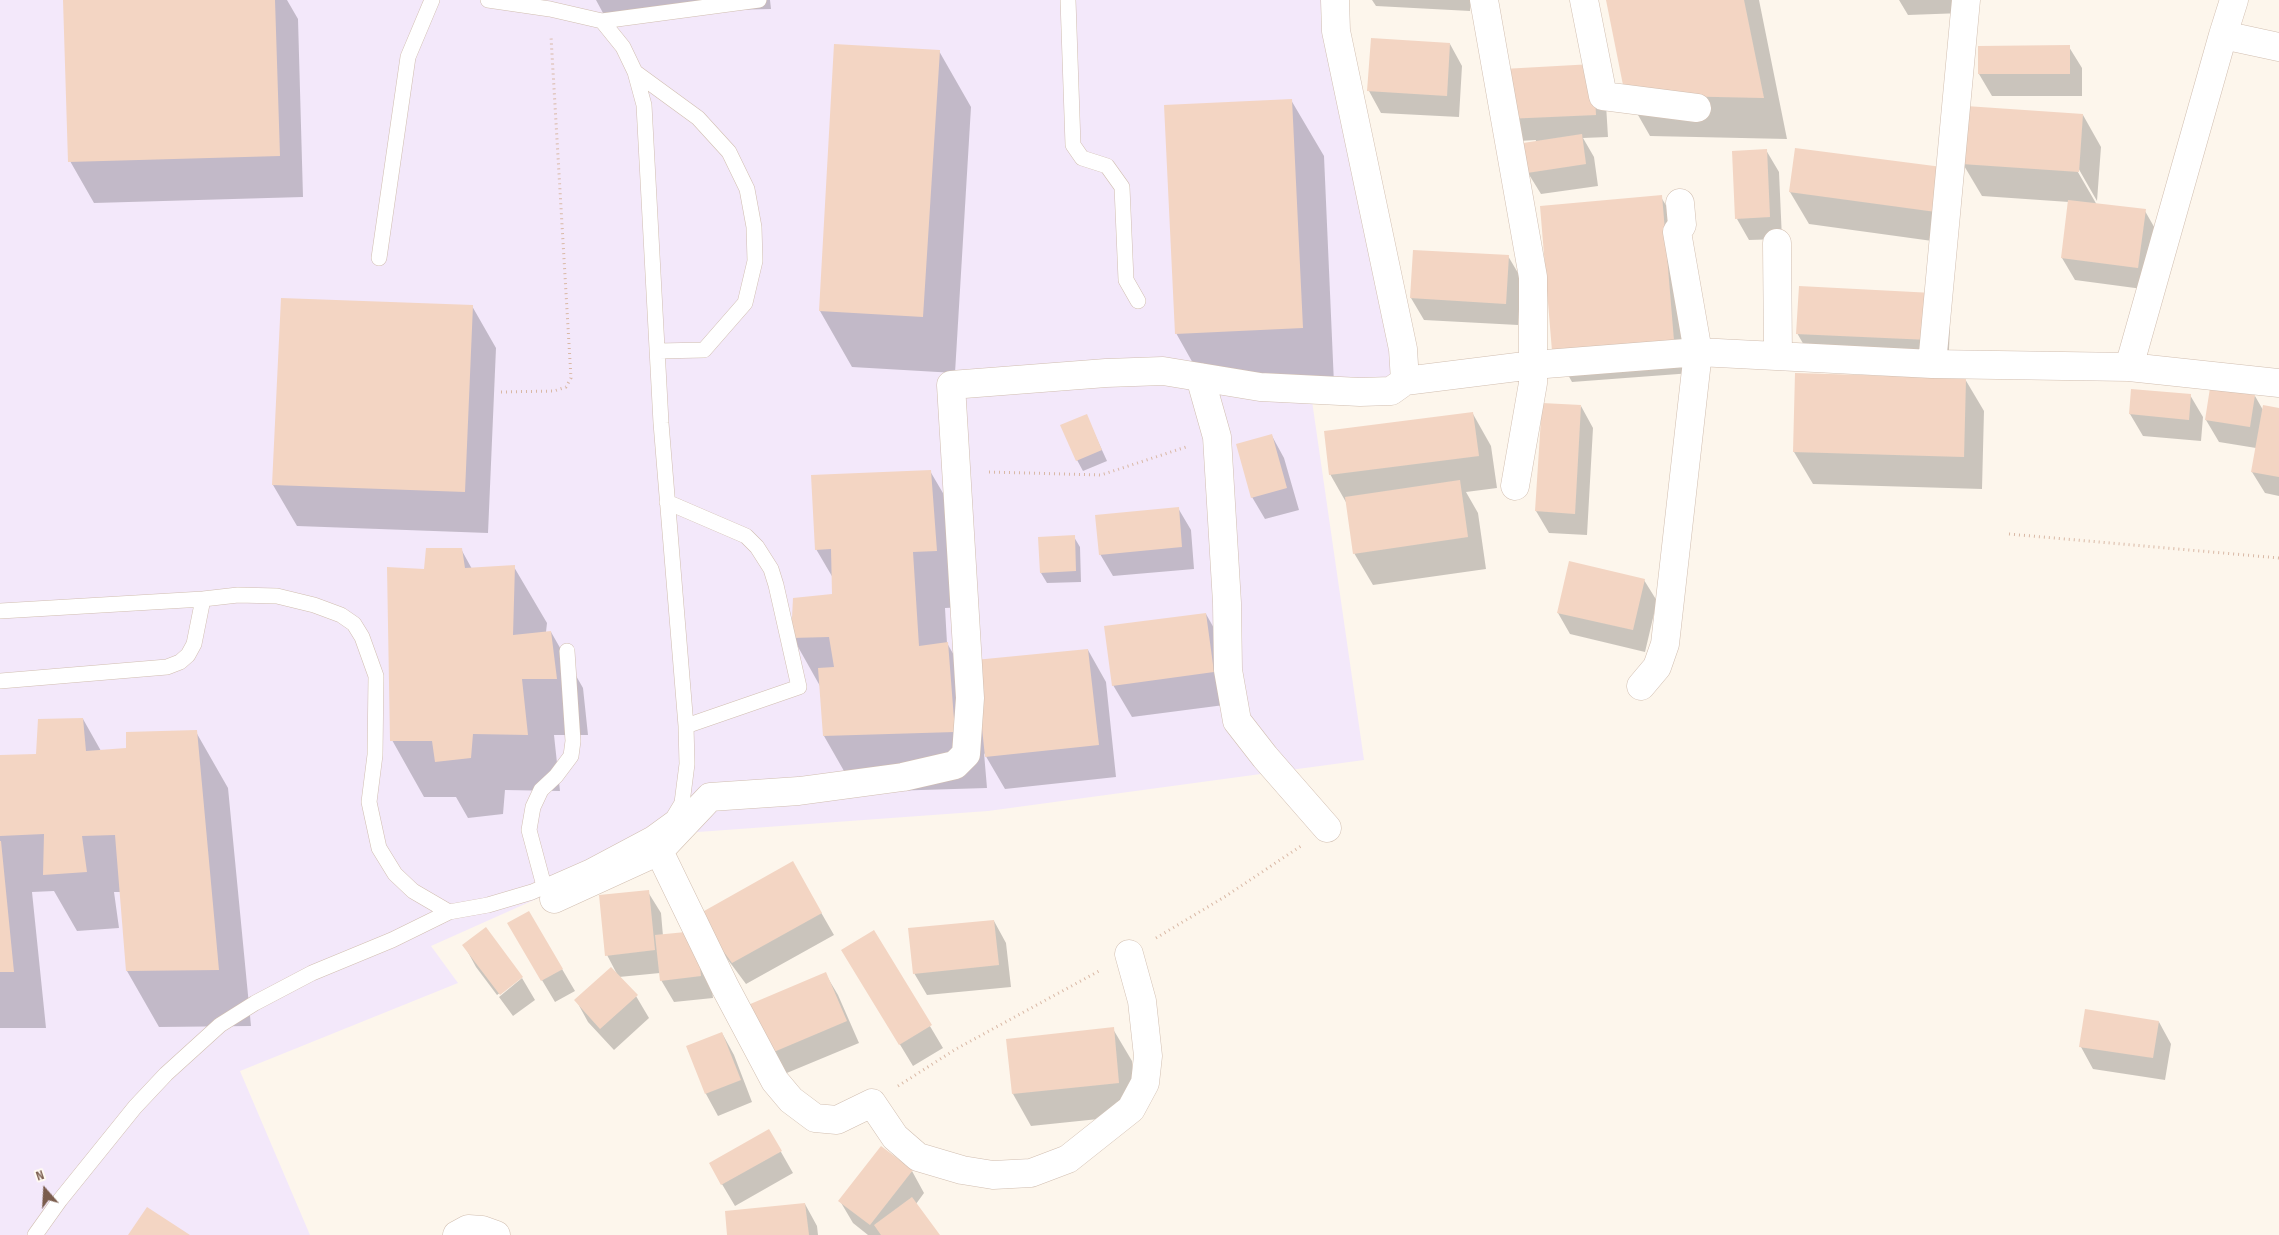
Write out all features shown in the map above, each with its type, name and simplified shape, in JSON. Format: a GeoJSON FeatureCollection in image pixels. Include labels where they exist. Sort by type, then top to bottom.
{"type":"FeatureCollection","features":[{"type":"Feature","properties":{"kind":"street"},"geometry":{"type":"LineString","coordinates":[[1335,0],[1336,31],[1403,350],[1405,381]]}},
{"type":"Feature","properties":{"kind":"street"},"geometry":{"type":"LineString","coordinates":[[1484,0],[1533,277],[1533,383],[1515,486]]}},
{"type":"Feature","properties":{"kind":"street"},"geometry":{"type":"LineString","coordinates":[[1584,0],[1603,96],[1697,108]]}},
{"type":"Feature","properties":{"kind":"street"},"geometry":{"type":"LineString","coordinates":[[1932,364],[1966,0]]}},
{"type":"Feature","properties":{"kind":"street"},"geometry":{"type":"LineString","coordinates":[[2129,367],[2234,0]]}},
{"type":"Feature","properties":{"kind":"street"},"geometry":{"type":"LineString","coordinates":[[2223,35],[2279,47]]}},
{"type":"Feature","properties":{"kind":"street"},"geometry":{"type":"LineString","coordinates":[[1641,686],[1657,667],[1665,644],[1698,352],[1677,232],[1682,225],[1680,203]]}},
{"type":"Feature","properties":{"kind":"street"},"geometry":{"type":"LineString","coordinates":[[1777,243],[1778,356]]}},
{"type":"Feature","properties":{"kind":"street"},"geometry":{"type":"LineString","coordinates":[[549,893],[659,851],[710,797],[800,791],[903,777],[955,765],[966,754],[970,698],[951,386],[1106,373],[1163,371],[1260,387],[1360,392],[1392,391],[1405,381],[1533,365],[1698,352],[1932,364],[2129,367],[2279,383]]}},
{"type":"Feature","properties":{"kind":"street"},"geometry":{"type":"LineString","coordinates":[[1200,377],[1217,437],[1227,603],[1228,670],[1237,721],[1265,757],[1327,828]]}},
{"type":"Feature","properties":{"kind":"street"},"geometry":{"type":"LineString","coordinates":[[659,851],[725,987],[775,1081],[791,1100],[815,1118],[837,1120],[872,1103],[895,1137],[918,1157],[962,1170],[993,1175],[1031,1173],[1068,1159],[1131,1108],[1145,1083],[1148,1056],[1142,1001],[1129,954]]}},
{"type":"Feature","properties":{"kind":"street"},"geometry":{"type":"LineString","coordinates":[[457,1235],[468,1229],[482,1230],[496,1235]]}},
{"type":"Feature","properties":{"kind":"lane"},"geometry":{"type":"LineString","coordinates":[[379,258],[408,57],[432,0]]}},
{"type":"Feature","properties":{"kind":"lane"},"geometry":{"type":"LineString","coordinates":[[488,0],[550,9],[602,20],[759,0]]}},
{"type":"Feature","properties":{"kind":"lane"},"geometry":{"type":"LineString","coordinates":[[1068,0],[1073,145],[1082,158],[1107,166],[1122,187],[1126,280],[1138,301]]}},
{"type":"Feature","properties":{"kind":"lane"},"geometry":{"type":"LineString","coordinates":[[35,1235],[60,1200],[135,1107],[166,1074],[220,1025],[255,1003],[312,973],[392,940],[449,912],[549,893],[589,867],[651,834],[673,818],[682,803],[687,764],[686,726],[667,502],[644,105],[635,72],[623,47],[602,20]]}},
{"type":"Feature","properties":{"kind":"lane"},"geometry":{"type":"LineString","coordinates":[[635,72],[698,118],[729,152],[746,189],[754,227],[755,261],[746,303],[704,350],[659,351]]}},
{"type":"Feature","properties":{"kind":"lane"},"geometry":{"type":"LineString","coordinates":[[667,502],[746,536],[757,547],[771,569],[799,687],[686,726]]}},
{"type":"Feature","properties":{"kind":"lane"},"geometry":{"type":"LineString","coordinates":[[0,611],[203,599],[238,595],[277,596],[314,605],[341,615],[354,624],[362,637],[376,676],[375,755],[369,802],[379,848],[395,874],[413,891],[449,912]]}},
{"type":"Feature","properties":{"kind":"lane"},"geometry":{"type":"LineString","coordinates":[[0,681],[167,667],[180,662],[188,655],[194,644],[203,599]]}},
{"type":"Feature","properties":{"kind":"lane"},"geometry":{"type":"LineString","coordinates":[[549,893],[529,830],[533,807],[541,790],[556,776],[571,756],[573,741],[567,651]]}},
{"type":"Feature","properties":{"kind":"path"},"geometry":{"type":"LineString","coordinates":[[501,392],[554,391],[566,387],[571,378],[550,9]]}},
{"type":"Feature","properties":{"kind":"path"},"geometry":{"type":"LineString","coordinates":[[956,471],[1101,475],[1217,437]]}},
{"type":"Feature","properties":{"kind":"path"},"geometry":{"type":"LineString","coordinates":[[2009,534],[2279,558]]}},
{"type":"Feature","properties":{"kind":"shaded area"},"geometry":{"type":"Polygon","coordinates":[[[0,0],[1348,0],[1351,39],[1420,391],[1312,401],[1364,760],[988,811],[684,833],[431,946],[458,983],[240,1071],[310,1235],[0,1235],[0,0]]]}},
{"type":"Feature","properties":{"kind":"building"},"geometry":{"type":"Polygon","coordinates":[[[63,0],[275,0],[280,156],[68,162],[63,0]]]}},
{"type":"Feature","properties":{"kind":"building"},"geometry":{"type":"Polygon","coordinates":[[[1606,0],[1744,0],[1764,98],[1625,95],[1606,0]]]}},
{"type":"Feature","properties":{"kind":"building"},"geometry":{"type":"Polygon","coordinates":[[[1371,38],[1450,43],[1447,96],[1367,91],[1371,38]]]}},
{"type":"Feature","properties":{"kind":"building"},"geometry":{"type":"Polygon","coordinates":[[[834,44],[940,50],[923,317],[819,311],[834,44]]]}},
{"type":"Feature","properties":{"kind":"building"},"geometry":{"type":"Polygon","coordinates":[[[2070,45],[2070,74],[1978,74],[1978,46],[2070,45]]]}},
{"type":"Feature","properties":{"kind":"building"},"geometry":{"type":"Polygon","coordinates":[[[1593,64],[1596,115],[1505,119],[1503,69],[1593,64]]]}},
{"type":"Feature","properties":{"kind":"building"},"geometry":{"type":"Polygon","coordinates":[[[1292,99],[1303,328],[1175,334],[1164,105],[1292,99]]]}},
{"type":"Feature","properties":{"kind":"building"},"geometry":{"type":"Polygon","coordinates":[[[1966,106],[2083,114],[2079,172],[1962,164],[1966,106]]]}},
{"type":"Feature","properties":{"kind":"building"},"geometry":{"type":"Polygon","coordinates":[[[1582,134],[1586,164],[1527,173],[1523,143],[1582,134]]]}},
{"type":"Feature","properties":{"kind":"building"},"geometry":{"type":"Polygon","coordinates":[[[1795,148],[1942,167],[1936,212],[1789,192],[1795,148]]]}},
{"type":"Feature","properties":{"kind":"building"},"geometry":{"type":"Polygon","coordinates":[[[1767,149],[1770,217],[1735,219],[1732,151],[1767,149]]]}},
{"type":"Feature","properties":{"kind":"building"},"geometry":{"type":"Polygon","coordinates":[[[1662,195],[1674,341],[1552,351],[1540,206],[1662,195]]]}},
{"type":"Feature","properties":{"kind":"building"},"geometry":{"type":"Polygon","coordinates":[[[2068,200],[2146,209],[2138,268],[2061,258],[2068,200]]]}},
{"type":"Feature","properties":{"kind":"building"},"geometry":{"type":"Polygon","coordinates":[[[1413,250],[1509,255],[1506,304],[1410,298],[1413,250]]]}},
{"type":"Feature","properties":{"kind":"building"},"geometry":{"type":"Polygon","coordinates":[[[1799,286],[1933,293],[1930,340],[1796,334],[1799,286]]]}},
{"type":"Feature","properties":{"kind":"building"},"geometry":{"type":"Polygon","coordinates":[[[281,298],[473,305],[465,492],[272,485],[281,298]]]}},
{"type":"Feature","properties":{"kind":"building"},"geometry":{"type":"Polygon","coordinates":[[[1795,373],[1966,378],[1964,457],[1793,452],[1795,373]]]}},
{"type":"Feature","properties":{"kind":"building"},"geometry":{"type":"Polygon","coordinates":[[[2210,388],[2255,395],[2250,427],[2205,420],[2210,388]]]}},
{"type":"Feature","properties":{"kind":"building"},"geometry":{"type":"Polygon","coordinates":[[[2131,389],[2191,394],[2189,420],[2129,414],[2131,389]]]}},
{"type":"Feature","properties":{"kind":"building"},"geometry":{"type":"Polygon","coordinates":[[[1542,403],[1581,405],[1575,514],[1535,511],[1542,403]]]}},
{"type":"Feature","properties":{"kind":"building"},"geometry":{"type":"Polygon","coordinates":[[[2263,405],[2279,408],[2279,477],[2251,472],[2263,405]]]}},
{"type":"Feature","properties":{"kind":"building"},"geometry":{"type":"Polygon","coordinates":[[[1473,412],[1479,456],[1329,475],[1324,431],[1473,412]]]}},
{"type":"Feature","properties":{"kind":"building"},"geometry":{"type":"Polygon","coordinates":[[[1087,414],[1102,450],[1076,461],[1060,425],[1087,414]]]}},
{"type":"Feature","properties":{"kind":"building"},"geometry":{"type":"Polygon","coordinates":[[[1272,434],[1287,488],[1251,498],[1236,444],[1272,434]]]}},
{"type":"Feature","properties":{"kind":"building"},"geometry":{"type":"Polygon","coordinates":[[[931,470],[937,551],[913,552],[919,646],[948,642],[955,732],[823,736],[818,668],[834,667],[829,637],[791,638],[793,598],[832,594],[831,549],[815,550],[811,475],[931,470]]]}},
{"type":"Feature","properties":{"kind":"building"},"geometry":{"type":"Polygon","coordinates":[[[1460,480],[1468,537],[1353,554],[1345,497],[1460,480]]]}},
{"type":"Feature","properties":{"kind":"building"},"geometry":{"type":"Polygon","coordinates":[[[1179,507],[1182,547],[1099,555],[1095,515],[1179,507]]]}},
{"type":"Feature","properties":{"kind":"building"},"geometry":{"type":"Polygon","coordinates":[[[1075,535],[1076,571],[1040,573],[1038,537],[1075,535]]]}},
{"type":"Feature","properties":{"kind":"building"},"geometry":{"type":"Polygon","coordinates":[[[426,548],[462,548],[465,568],[515,565],[513,635],[551,631],[557,679],[522,679],[528,735],[473,734],[471,758],[435,762],[432,741],[390,741],[387,567],[424,569],[426,548]]]}},
{"type":"Feature","properties":{"kind":"building"},"geometry":{"type":"Polygon","coordinates":[[[1569,561],[1645,579],[1633,630],[1557,613],[1569,561]]]}},
{"type":"Feature","properties":{"kind":"building"},"geometry":{"type":"Polygon","coordinates":[[[1206,613],[1214,672],[1112,686],[1104,626],[1206,613]]]}},
{"type":"Feature","properties":{"kind":"building"},"geometry":{"type":"Polygon","coordinates":[[[1088,649],[1099,745],[985,757],[975,660],[1088,649]]]}},
{"type":"Feature","properties":{"kind":"building"},"geometry":{"type":"Polygon","coordinates":[[[83,718],[86,751],[126,748],[126,732],[197,730],[219,970],[126,971],[115,835],[82,836],[87,872],[43,875],[44,834],[0,836],[0,755],[36,754],[38,719],[83,718]]]}},
{"type":"Feature","properties":{"kind":"building"},"geometry":{"type":"Polygon","coordinates":[[[1,841],[14,972],[0,972],[1,841]]]}},
{"type":"Feature","properties":{"kind":"building"},"geometry":{"type":"Polygon","coordinates":[[[793,861],[822,913],[732,963],[697,915],[793,861]]]}},
{"type":"Feature","properties":{"kind":"building"},"geometry":{"type":"Polygon","coordinates":[[[649,890],[655,950],[605,956],[599,895],[649,890]]]}},
{"type":"Feature","properties":{"kind":"building"},"geometry":{"type":"Polygon","coordinates":[[[529,911],[563,969],[541,981],[507,923],[529,911]]]}},
{"type":"Feature","properties":{"kind":"building"},"geometry":{"type":"Polygon","coordinates":[[[994,920],[999,965],[913,974],[908,928],[994,920]]]}},
{"type":"Feature","properties":{"kind":"building"},"geometry":{"type":"Polygon","coordinates":[[[486,927],[523,977],[500,995],[462,945],[486,927]]]}},
{"type":"Feature","properties":{"kind":"building"},"geometry":{"type":"Polygon","coordinates":[[[874,930],[932,1025],[899,1045],[841,950],[874,930]]]}},
{"type":"Feature","properties":{"kind":"building"},"geometry":{"type":"Polygon","coordinates":[[[696,931],[701,976],[660,981],[655,935],[696,931]]]}},
{"type":"Feature","properties":{"kind":"building"},"geometry":{"type":"Polygon","coordinates":[[[611,967],[638,995],[600,1029],[574,1000],[611,967]]]}},
{"type":"Feature","properties":{"kind":"building"},"geometry":{"type":"Polygon","coordinates":[[[826,972],[847,1021],[769,1054],[748,1005],[826,972]]]}},
{"type":"Feature","properties":{"kind":"building"},"geometry":{"type":"Polygon","coordinates":[[[2085,1009],[2159,1021],[2153,1058],[2079,1047],[2085,1009]]]}},
{"type":"Feature","properties":{"kind":"building"},"geometry":{"type":"Polygon","coordinates":[[[1114,1027],[1119,1083],[1012,1094],[1006,1039],[1114,1027]]]}},
{"type":"Feature","properties":{"kind":"building"},"geometry":{"type":"Polygon","coordinates":[[[722,1032],[741,1080],[705,1094],[686,1046],[722,1032]]]}},
{"type":"Feature","properties":{"kind":"building"},"geometry":{"type":"Polygon","coordinates":[[[769,1129],[782,1151],[721,1185],[709,1163],[769,1129]]]}},
{"type":"Feature","properties":{"kind":"building"},"geometry":{"type":"Polygon","coordinates":[[[881,1146],[913,1170],[870,1225],[838,1201],[881,1146]]]}},
{"type":"Feature","properties":{"kind":"building"},"geometry":{"type":"Polygon","coordinates":[[[912,1197],[940,1235],[881,1235],[874,1225],[912,1197]]]}},
{"type":"Feature","properties":{"kind":"building"},"geometry":{"type":"Polygon","coordinates":[[[805,1203],[809,1235],[727,1235],[725,1211],[805,1203]]]}},
{"type":"Feature","properties":{"kind":"building"},"geometry":{"type":"Polygon","coordinates":[[[147,1207],[190,1235],[128,1235],[147,1207]]]}}]}
